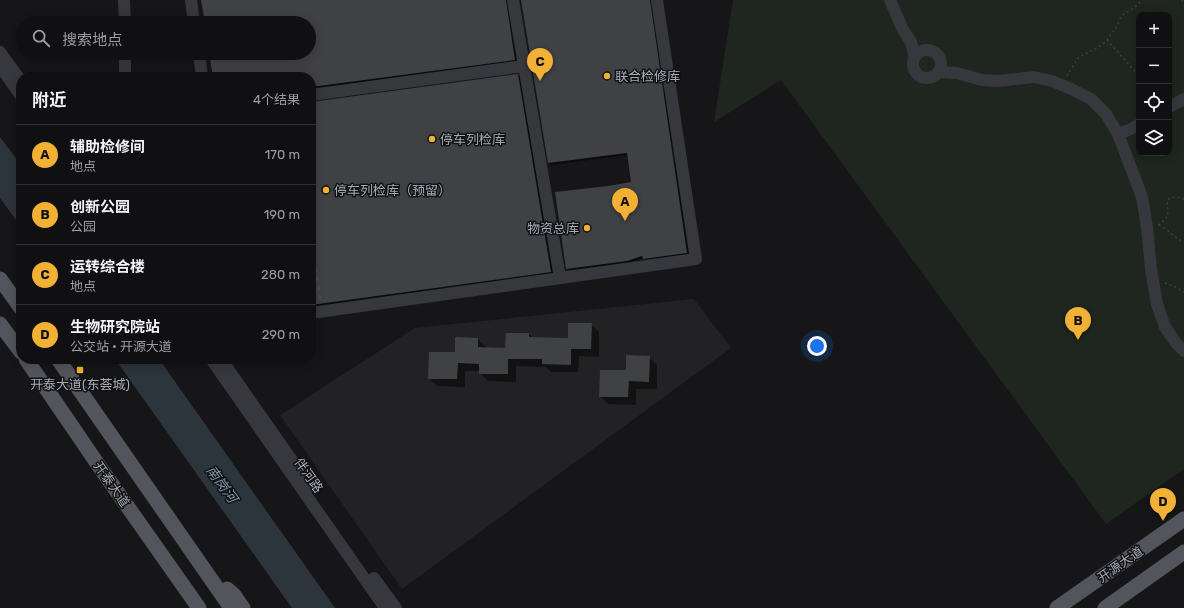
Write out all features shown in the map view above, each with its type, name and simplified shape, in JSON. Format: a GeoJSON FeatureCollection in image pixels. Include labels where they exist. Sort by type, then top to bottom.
{"type":"FeatureCollection","features":[{"type":"Feature","properties":{"kind":"main road"},"geometry":{"type":"LineString","coordinates":[[0,279],[16,301]]}},
{"type":"Feature","properties":{"kind":"main road"},"geometry":{"type":"LineString","coordinates":[[0,324],[16,342]]}},
{"type":"Feature","properties":{"kind":"main road","name":"开泰大道"},"geometry":{"type":"LineString","coordinates":[[29,364],[99,466],[200,608]]}},
{"type":"Feature","properties":{"kind":"main road","name":"开泰大道"},"geometry":{"type":"LineString","coordinates":[[61,364],[231,608]]}},
{"type":"Feature","properties":{"kind":"main road","name":"开源大道"},"geometry":{"type":"LineString","coordinates":[[1057,608],[1184,519]]}},
{"type":"Feature","properties":{"kind":"main road","name":"开源大道"},"geometry":{"type":"LineString","coordinates":[[1105,608],[1184,552]]}},
{"type":"Feature","properties":{"kind":"main road"},"geometry":{"type":"LineString","coordinates":[[199,562],[234,594],[243,608]]}},
{"type":"Feature","properties":{"kind":"main road"},"geometry":{"type":"LineString","coordinates":[[175,573],[189,608]]}},
{"type":"Feature","properties":{"kind":"street"},"geometry":{"type":"LineString","coordinates":[[124,0],[125,16]]}},
{"type":"Feature","properties":{"kind":"street"},"geometry":{"type":"LineString","coordinates":[[191,0],[193,16]]}},
{"type":"Feature","properties":{"kind":"street"},"geometry":{"type":"LineString","coordinates":[[513,0],[560,278]]}},
{"type":"Feature","properties":{"kind":"street"},"geometry":{"type":"LineString","coordinates":[[316,312],[696,259],[657,0]]}},
{"type":"Feature","properties":{"kind":"street"},"geometry":{"type":"LineString","coordinates":[[890,0],[902,28],[911,42],[915,57],[913,66],[918,74],[926,78],[935,75],[938,72],[941,64],[938,55],[934,52],[930,50],[921,51],[915,57]]}},
{"type":"Feature","properties":{"kind":"street"},"geometry":{"type":"LineString","coordinates":[[0,52],[16,73]]}},
{"type":"Feature","properties":{"kind":"street"},"geometry":{"type":"LineString","coordinates":[[125,60],[125,72]]}},
{"type":"Feature","properties":{"kind":"street"},"geometry":{"type":"LineString","coordinates":[[200,60],[201,72]]}},
{"type":"Feature","properties":{"kind":"street"},"geometry":{"type":"LineString","coordinates":[[0,66],[16,89]]}},
{"type":"Feature","properties":{"kind":"street"},"geometry":{"type":"LineString","coordinates":[[316,94],[524,66]]}},
{"type":"Feature","properties":{"kind":"street"},"geometry":{"type":"LineString","coordinates":[[938,72],[957,73],[982,80],[998,81],[1034,77],[1062,85],[1091,99],[1106,114],[1118,134],[1153,224],[1153,281],[1157,304],[1165,327],[1176,343],[1184,351]]}},
{"type":"Feature","properties":{"kind":"street"},"geometry":{"type":"LineString","coordinates":[[1172,105],[1184,98]]}},
{"type":"Feature","properties":{"kind":"street"},"geometry":{"type":"LineString","coordinates":[[1118,134],[1136,126]]}},
{"type":"Feature","properties":{"kind":"street","name":"伴河路"},"geometry":{"type":"LineString","coordinates":[[214,364],[385,608]]}},
{"type":"Feature","properties":{"kind":"street","name":"伴河路"},"geometry":{"type":"LineString","coordinates":[[225,364],[396,608]]}},
{"type":"Feature","properties":{"kind":"path"},"geometry":{"type":"LineString","coordinates":[[1062,85],[1078,58],[1102,45],[1117,26],[1120,17],[1142,0]]}},
{"type":"Feature","properties":{"kind":"path"},"geometry":{"type":"LineString","coordinates":[[1182,0],[1184,5]]}},
{"type":"Feature","properties":{"kind":"path"},"geometry":{"type":"LineString","coordinates":[[1107,40],[1136,73]]}},
{"type":"Feature","properties":{"kind":"path"},"geometry":{"type":"LineString","coordinates":[[1153,224],[1168,215],[1169,211],[1167,200],[1175,197],[1184,199]]}},
{"type":"Feature","properties":{"kind":"path"},"geometry":{"type":"LineString","coordinates":[[1153,224],[1164,227],[1184,242]]}},
{"type":"Feature","properties":{"kind":"path"},"geometry":{"type":"LineString","coordinates":[[1153,281],[1174,286],[1184,292]]}},
{"type":"Feature","properties":{"kind":"shaded area"},"geometry":{"type":"Polygon","coordinates":[[[733,0],[1184,0],[1184,469],[1106,524],[781,80],[714,122],[733,0]]]}},
{"type":"Feature","properties":{"kind":"shaded area"},"geometry":{"type":"Polygon","coordinates":[[[694,299],[731,348],[402,589],[280,415],[415,328],[694,299]]]}},
{"type":"Feature","properties":{"kind":"water"},"geometry":{"type":"Polygon","coordinates":[[[0,137],[16,158],[16,220],[0,198],[0,137]]]}},
{"type":"Feature","properties":{"kind":"water","name":"南岗河"},"geometry":{"type":"Polygon","coordinates":[[[119,364],[163,364],[335,608],[292,608],[119,364]]]}},
{"type":"Feature","properties":{"kind":"building"},"geometry":{"type":"Polygon","coordinates":[[[201,0],[506,0],[515,60],[316,86],[316,72],[212,72],[210,60],[316,60],[316,16],[204,16],[201,0]]]}},
{"type":"Feature","properties":{"kind":"building","name":"联合检修库"},"geometry":{"type":"Polygon","coordinates":[[[521,0],[650,0],[687,253],[643,259],[642,256],[627,261],[566,269],[555,192],[631,182],[627,153],[548,163],[521,0]]]}},
{"type":"Feature","properties":{"kind":"building","name":"停车列检库"},"geometry":{"type":"Polygon","coordinates":[[[518,74],[551,272],[316,304],[316,101],[518,74]]]}},
{"type":"Feature","properties":{"kind":"building"},"geometry":{"type":"Polygon","coordinates":[[[568,323],[592,323],[591,349],[571,349],[571,365],[542,364],[542,359],[508,359],[508,374],[479,374],[479,364],[458,363],[457,379],[428,379],[429,352],[455,352],[455,337],[478,338],[478,347],[505,348],[506,333],[529,333],[529,337],[568,338],[568,323]]]}},
{"type":"Feature","properties":{"kind":"building"},"geometry":{"type":"Polygon","coordinates":[[[626,355],[650,356],[649,382],[629,381],[628,397],[599,397],[600,370],[626,370],[626,355]]]}},
{"type":"Feature","properties":{"kind":"railway"},"geometry":{"type":"LineString","coordinates":[[316,269],[320,299]]}},
{"type":"Feature","properties":{"kind":"place","name":"联合检修库"},"geometry":{"type":"Point","coordinates":[607,76]}},
{"type":"Feature","properties":{"kind":"place","name":"运转综合楼"},"geometry":{"type":"Point","coordinates":[540,81]}},
{"type":"Feature","properties":{"kind":"place","name":"停车列检库"},"geometry":{"type":"Point","coordinates":[432,139]}},
{"type":"Feature","properties":{"kind":"place","name":"停车列检库（预留）"},"geometry":{"type":"Point","coordinates":[326,190]}},
{"type":"Feature","properties":{"kind":"place","name":"辅助检修间"},"geometry":{"type":"Point","coordinates":[625,221]}},
{"type":"Feature","properties":{"kind":"place","name":"物资总库"},"geometry":{"type":"Point","coordinates":[587,228]}},
{"type":"Feature","properties":{"kind":"place","name":"创新公园"},"geometry":{"type":"Point","coordinates":[1078,340]}},
{"type":"Feature","properties":{"kind":"place","name":"开泰大道(东荟城)"},"geometry":{"type":"Point","coordinates":[80,370]}},
{"type":"Feature","properties":{"kind":"place","name":"生物研究院站"},"geometry":{"type":"Point","coordinates":[1163,521]}}]}
